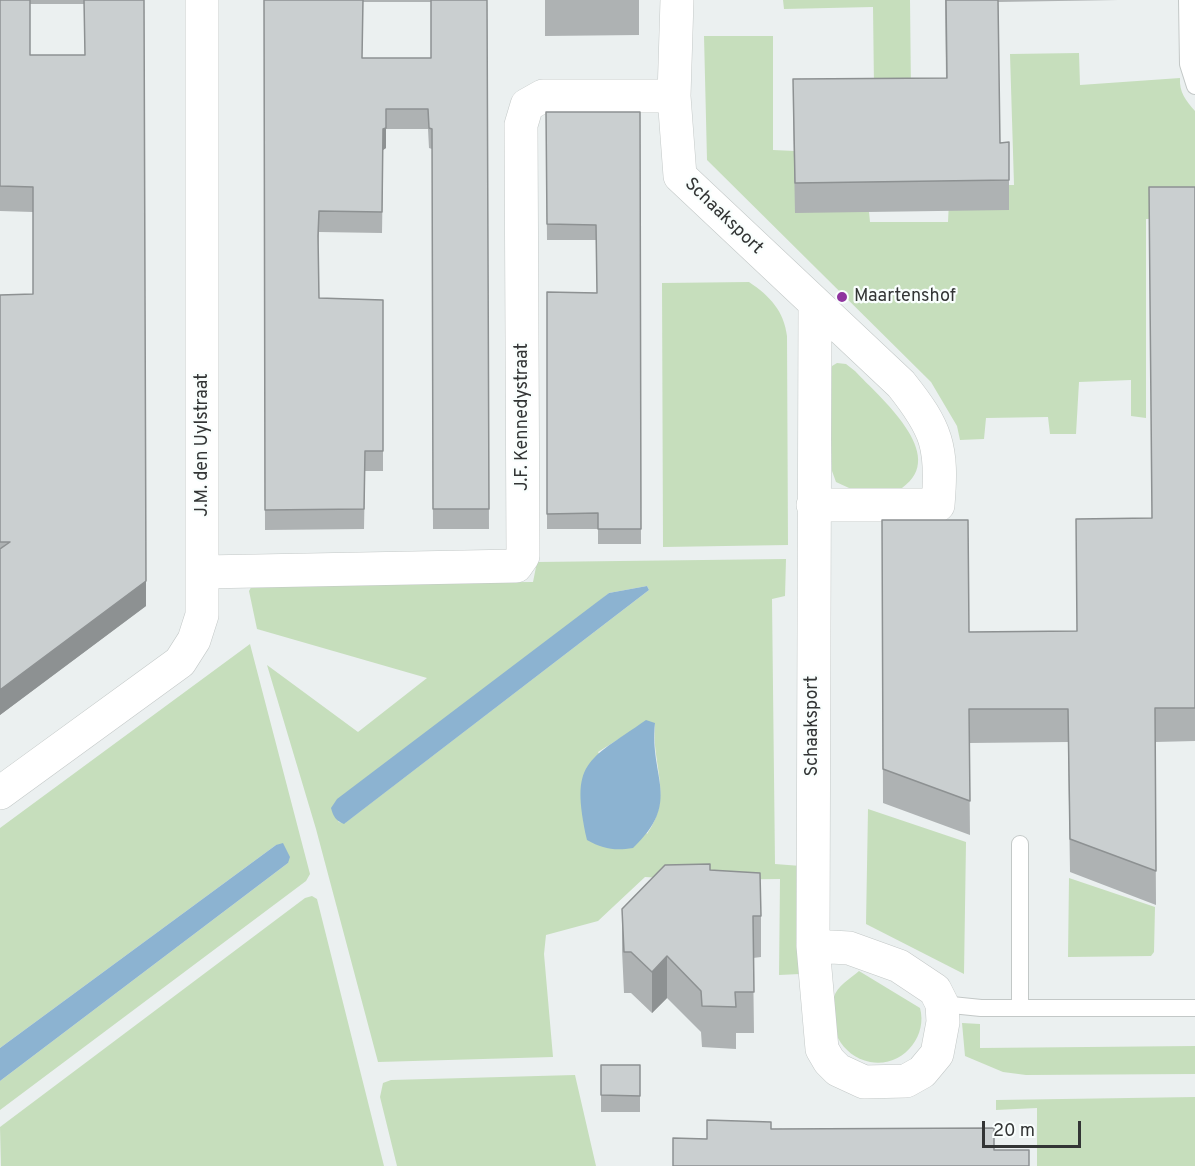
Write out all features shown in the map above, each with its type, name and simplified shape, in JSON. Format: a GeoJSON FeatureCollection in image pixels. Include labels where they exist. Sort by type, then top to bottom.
{"type":"FeatureCollection","features":[{"type":"Feature","properties":{"kind":"street","name":"J.M. den Uylstraat"},"geometry":{"type":"LineString","coordinates":[[0,793],[180,662],[194,640],[202,615],[204,572],[202,0]]}},
{"type":"Feature","properties":{"kind":"street","name":"Schaaksport"},"geometry":{"type":"LineString","coordinates":[[677,0],[674,96],[680,176],[815,306],[827,314],[901,384],[919,407],[934,434],[941,473],[938,505],[813,506]]}},
{"type":"Feature","properties":{"kind":"street","name":"J.F. Kennedystraat"},"geometry":{"type":"LineString","coordinates":[[204,572],[516,566],[523,556],[521,124],[527,105],[543,96],[674,96]]}},
{"type":"Feature","properties":{"kind":"street","name":"Schaaksport"},"geometry":{"type":"LineString","coordinates":[[815,306],[813,946],[822,1050],[838,1070],[864,1082],[906,1081],[922,1072],[937,1054],[943,1022],[942,1004]]}},
{"type":"Feature","properties":{"kind":"street"},"geometry":{"type":"LineString","coordinates":[[813,946],[849,948],[899,966],[935,990],[942,1004]]}},
{"type":"Feature","properties":{"kind":"lane"},"geometry":{"type":"LineString","coordinates":[[1187,0],[1188,64],[1195,86]]}},
{"type":"Feature","properties":{"kind":"lane"},"geometry":{"type":"LineString","coordinates":[[1020,844],[1020,1008]]}},
{"type":"Feature","properties":{"kind":"lane"},"geometry":{"type":"LineString","coordinates":[[942,1004],[981,1008],[1195,1008]]}},
{"type":"Feature","properties":{"kind":"green space"},"geometry":{"type":"Polygon","coordinates":[[[783,0],[910,0],[911,93],[874,87],[873,7],[784,9],[783,0]]]}},
{"type":"Feature","properties":{"kind":"green space"},"geometry":{"type":"Polygon","coordinates":[[[704,36],[773,36],[773,150],[795,151],[869,212],[870,222],[948,222],[949,201],[971,185],[1014,185],[1010,54],[1079,53],[1080,85],[1180,78],[1184,96],[1195,111],[1195,218],[1146,219],[1146,418],[1131,416],[1131,380],[1079,382],[1076,434],[1050,434],[1048,417],[986,418],[984,439],[960,440],[957,426],[931,382],[707,160],[704,36]]]}},
{"type":"Feature","properties":{"kind":"green space"},"geometry":{"type":"Polygon","coordinates":[[[749,282],[775,305],[783,319],[787,336],[788,545],[663,547],[662,283],[749,282]]]}},
{"type":"Feature","properties":{"kind":"green space"},"geometry":{"type":"Polygon","coordinates":[[[837,363],[846,364],[855,371],[893,411],[915,443],[918,459],[915,475],[902,488],[849,488],[836,482],[832,471],[829,374],[832,366],[837,363]]]}},
{"type":"Feature","properties":{"kind":"green space"},"geometry":{"type":"Polygon","coordinates":[[[786,559],[785,596],[772,599],[775,864],[801,866],[800,974],[779,975],[780,879],[695,880],[645,877],[598,921],[546,935],[544,954],[553,1057],[378,1062],[316,829],[267,665],[358,732],[427,678],[257,629],[249,591],[253,584],[533,582],[537,562],[786,559]],[[647,586],[609,593],[338,822],[345,823],[649,590],[647,586]],[[655,724],[622,737],[598,752],[647,834],[655,820],[660,793],[655,724]]]}},
{"type":"Feature","properties":{"kind":"green space"},"geometry":{"type":"Polygon","coordinates":[[[250,644],[310,874],[306,881],[0,1110],[0,1081],[288,863],[276,845],[0,1048],[0,828],[250,644]]]}},
{"type":"Feature","properties":{"kind":"green space"},"geometry":{"type":"Polygon","coordinates":[[[868,809],[966,842],[964,974],[866,924],[868,809]]]}},
{"type":"Feature","properties":{"kind":"green space"},"geometry":{"type":"Polygon","coordinates":[[[1069,878],[1155,907],[1154,952],[1151,956],[1068,957],[1069,878]]]}},
{"type":"Feature","properties":{"kind":"green space"},"geometry":{"type":"Polygon","coordinates":[[[312,896],[317,899],[384,1166],[1,1166],[0,1127],[305,898],[312,896]]]}},
{"type":"Feature","properties":{"kind":"green space"},"geometry":{"type":"Polygon","coordinates":[[[859,971],[920,1008],[920,1030],[916,1039],[902,1055],[892,1060],[882,1063],[860,1059],[844,1046],[834,1029],[832,1008],[834,997],[841,986],[859,971]]]}},
{"type":"Feature","properties":{"kind":"green space"},"geometry":{"type":"Polygon","coordinates":[[[962,1023],[980,1024],[980,1048],[1195,1046],[1195,1074],[1026,1075],[1003,1072],[965,1056],[962,1023]]]}},
{"type":"Feature","properties":{"kind":"green space"},"geometry":{"type":"Polygon","coordinates":[[[575,1075],[596,1166],[397,1166],[380,1097],[383,1083],[391,1080],[575,1075]]]}},
{"type":"Feature","properties":{"kind":"green space"},"geometry":{"type":"Polygon","coordinates":[[[1195,1097],[1195,1166],[1037,1166],[1037,1108],[996,1110],[996,1100],[1195,1097]]]}},
{"type":"Feature","properties":{"kind":"water"},"geometry":{"type":"Polygon","coordinates":[[[647,586],[649,590],[344,824],[335,818],[331,808],[337,799],[609,593],[647,586]]]}},
{"type":"Feature","properties":{"kind":"water"},"geometry":{"type":"Polygon","coordinates":[[[646,720],[655,723],[654,742],[660,788],[657,816],[633,848],[609,849],[587,840],[582,814],[582,778],[596,756],[646,720]]]}},
{"type":"Feature","properties":{"kind":"water"},"geometry":{"type":"Polygon","coordinates":[[[283,843],[290,857],[288,863],[0,1081],[0,1048],[276,845],[283,843]]]}},
{"type":"Feature","properties":{"kind":"building"},"geometry":{"type":"Polygon","coordinates":[[[0,0],[30,0],[30,55],[85,55],[84,0],[144,0],[146,581],[0,690],[0,549],[10,542],[0,542],[0,295],[33,294],[33,187],[0,186],[0,0]]]}},
{"type":"Feature","properties":{"kind":"building"},"geometry":{"type":"Polygon","coordinates":[[[264,0],[363,0],[362,58],[431,58],[431,0],[487,0],[489,509],[433,509],[432,129],[429,128],[428,109],[386,109],[386,128],[383,129],[382,212],[319,211],[318,236],[319,298],[383,300],[383,451],[365,451],[364,509],[265,510],[264,0]]]}},
{"type":"Feature","properties":{"kind":"building"},"geometry":{"type":"Polygon","coordinates":[[[946,0],[998,0],[1000,143],[1009,142],[1009,180],[795,183],[793,79],[947,78],[946,0]]]}},
{"type":"Feature","properties":{"kind":"building"},"geometry":{"type":"Polygon","coordinates":[[[546,112],[640,112],[641,529],[598,529],[598,513],[547,514],[547,292],[597,293],[596,225],[547,224],[546,112]]]}},
{"type":"Feature","properties":{"kind":"building"},"geometry":{"type":"Polygon","coordinates":[[[1149,187],[1195,187],[1195,708],[1155,708],[1156,871],[1070,839],[1068,709],[969,709],[970,801],[883,769],[882,520],[968,520],[969,632],[1077,631],[1076,519],[1152,518],[1149,187]]]}},
{"type":"Feature","properties":{"kind":"building"},"geometry":{"type":"Polygon","coordinates":[[[710,864],[710,870],[760,873],[761,916],[753,916],[754,992],[735,992],[736,1007],[702,1006],[701,991],[667,956],[652,972],[631,952],[624,952],[622,909],[665,865],[710,864]]]}},
{"type":"Feature","properties":{"kind":"building"},"geometry":{"type":"Polygon","coordinates":[[[601,1065],[640,1065],[640,1096],[601,1095],[601,1065]]]}},
{"type":"Feature","properties":{"kind":"building"},"geometry":{"type":"Polygon","coordinates":[[[707,1120],[771,1122],[771,1129],[994,1128],[994,1150],[1029,1150],[1029,1166],[673,1166],[673,1138],[707,1139],[707,1120]]]}},
{"type":"Feature","properties":{"kind":"place","name":"Maartenshof"},"geometry":{"type":"Point","coordinates":[842,297]}}]}
